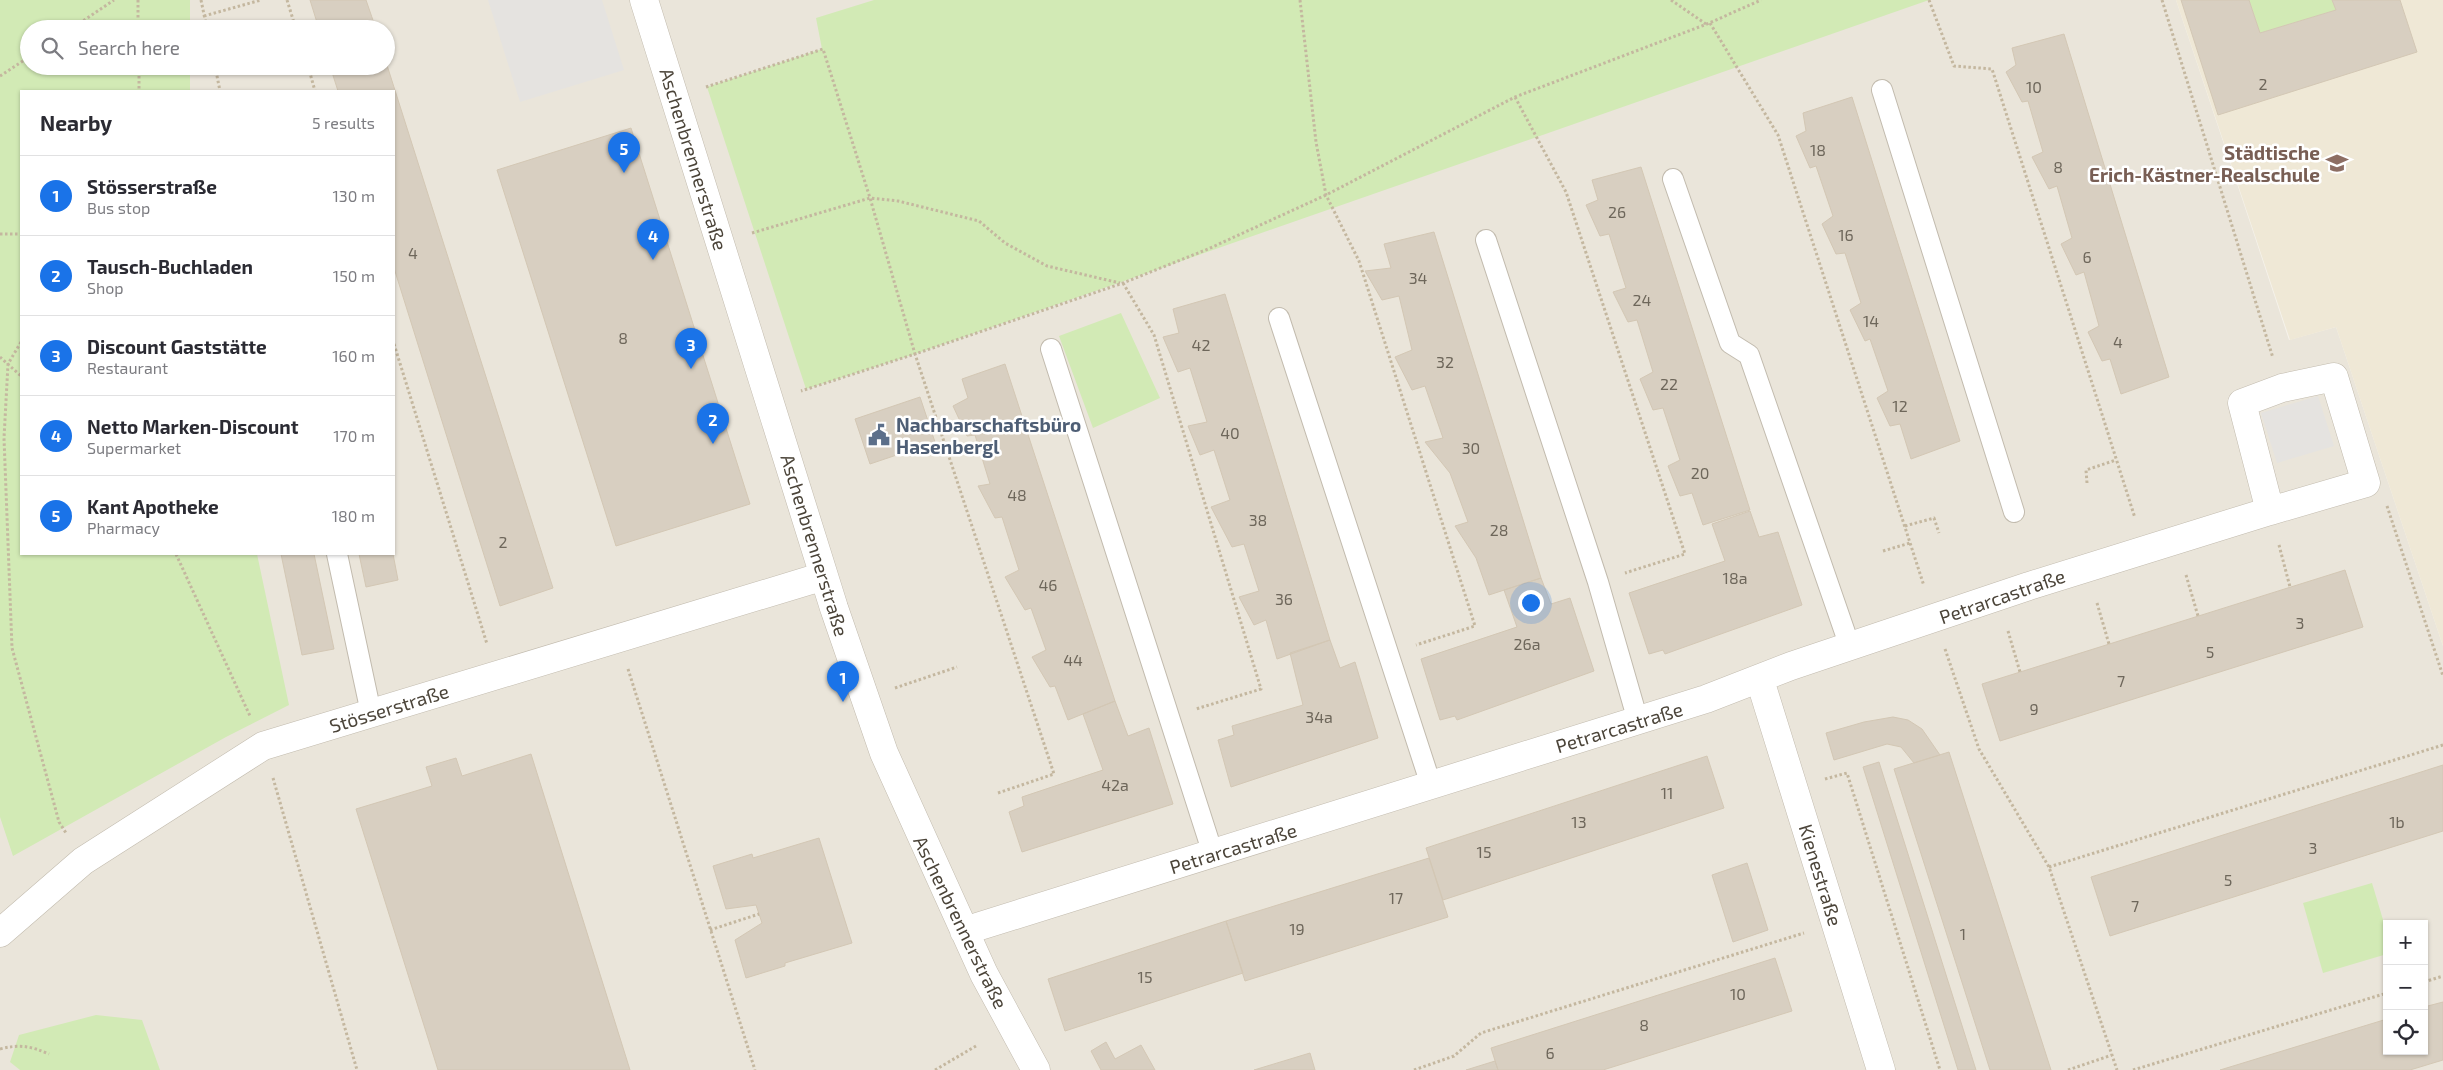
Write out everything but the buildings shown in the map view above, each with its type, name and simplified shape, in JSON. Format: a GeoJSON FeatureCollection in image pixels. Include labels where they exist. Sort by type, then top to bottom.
{"type":"FeatureCollection","features":[{"type":"Feature","properties":{"kind":"street","name":"Aschenbrennerstraße"},"geometry":{"type":"LineString","coordinates":[[644,0],[852,664],[884,753],[984,974],[1036,1070]]}},
{"type":"Feature","properties":{"kind":"street"},"geometry":{"type":"LineString","coordinates":[[2270,511],[2242,403],[2282,388],[2334,377],[2366,483]]}},
{"type":"Feature","properties":{"kind":"street","name":"Petrarcastraße"},"geometry":{"type":"LineString","coordinates":[[964,931],[1638,721],[1760,680],[1791,666],[2029,586],[2366,483]]}},
{"type":"Feature","properties":{"kind":"street","name":"Stösserstraße"},"geometry":{"type":"LineString","coordinates":[[0,933],[83,861],[263,746],[824,576]]}},
{"type":"Feature","properties":{"kind":"street","name":"Kienestraße"},"geometry":{"type":"LineString","coordinates":[[1760,680],[1881,1070]]}},
{"type":"Feature","properties":{"kind":"lane"},"geometry":{"type":"LineString","coordinates":[[1882,90],[2014,512]]}},
{"type":"Feature","properties":{"kind":"lane"},"geometry":{"type":"LineString","coordinates":[[1673,180],[1730,343],[1749,355],[1850,647]]}},
{"type":"Feature","properties":{"kind":"lane"},"geometry":{"type":"LineString","coordinates":[[1486,240],[1598,582],[1638,721]]}},
{"type":"Feature","properties":{"kind":"lane"},"geometry":{"type":"LineString","coordinates":[[1279,318],[1390,654],[1431,785]]}},
{"type":"Feature","properties":{"kind":"lane"},"geometry":{"type":"LineString","coordinates":[[1051,349],[1213,854]]}},
{"type":"Feature","properties":{"kind":"lane"},"geometry":{"type":"LineString","coordinates":[[337,555],[371,714]]}},
{"type":"Feature","properties":{"kind":"path"},"geometry":{"type":"LineString","coordinates":[[84,20],[114,0]]}},
{"type":"Feature","properties":{"kind":"path"},"geometry":{"type":"LineString","coordinates":[[138,0],[138,20]]}},
{"type":"Feature","properties":{"kind":"path"},"geometry":{"type":"LineString","coordinates":[[201,0],[205,20]]}},
{"type":"Feature","properties":{"kind":"path"},"geometry":{"type":"LineString","coordinates":[[204,16],[261,0]]}},
{"type":"Feature","properties":{"kind":"path"},"geometry":{"type":"LineString","coordinates":[[287,0],[293,20]]}},
{"type":"Feature","properties":{"kind":"path"},"geometry":{"type":"LineString","coordinates":[[1300,0],[1316,142],[1326,195],[1359,261],[1475,626],[1390,654]]}},
{"type":"Feature","properties":{"kind":"path"},"geometry":{"type":"LineString","coordinates":[[1671,0],[1709,23],[1778,135],[1979,749],[2050,867],[2117,1070]]}},
{"type":"Feature","properties":{"kind":"path"},"geometry":{"type":"LineString","coordinates":[[794,393],[1123,283],[1208,249],[1326,195],[1515,97],[1709,23],[1761,0]]}},
{"type":"Feature","properties":{"kind":"path"},"geometry":{"type":"LineString","coordinates":[[1929,0],[1954,66],[1992,69],[2145,549]]}},
{"type":"Feature","properties":{"kind":"path"},"geometry":{"type":"LineString","coordinates":[[2162,0],[2282,388]]}},
{"type":"Feature","properties":{"kind":"path"},"geometry":{"type":"LineString","coordinates":[[674,98],[823,49],[870,198],[915,354],[1054,774],[998,793]]}},
{"type":"Feature","properties":{"kind":"path"},"geometry":{"type":"LineString","coordinates":[[0,76],[20,63]]}},
{"type":"Feature","properties":{"kind":"path"},"geometry":{"type":"LineString","coordinates":[[138,75],[139,90]]}},
{"type":"Feature","properties":{"kind":"path"},"geometry":{"type":"LineString","coordinates":[[217,75],[220,90]]}},
{"type":"Feature","properties":{"kind":"path"},"geometry":{"type":"LineString","coordinates":[[311,75],[316,90]]}},
{"type":"Feature","properties":{"kind":"path"},"geometry":{"type":"LineString","coordinates":[[1515,97],[1566,192],[1685,554],[1598,582]]}},
{"type":"Feature","properties":{"kind":"path"},"geometry":{"type":"LineString","coordinates":[[720,243],[870,198],[898,201],[978,221],[1005,243],[1047,266],[1123,283],[1154,335],[1261,689],[1169,717]]}},
{"type":"Feature","properties":{"kind":"path"},"geometry":{"type":"LineString","coordinates":[[0,234],[20,234]]}},
{"type":"Feature","properties":{"kind":"path"},"geometry":{"type":"LineString","coordinates":[[20,344],[8,364],[4,438],[12,648],[59,822],[83,861]]}},
{"type":"Feature","properties":{"kind":"path"},"geometry":{"type":"LineString","coordinates":[[395,347],[497,676]]}},
{"type":"Feature","properties":{"kind":"path"},"geometry":{"type":"LineString","coordinates":[[0,357],[20,375]]}},
{"type":"Feature","properties":{"kind":"path"},"geometry":{"type":"LineString","coordinates":[[2087,483],[2086,470],[2116,460]]}},
{"type":"Feature","properties":{"kind":"path"},"geometry":{"type":"LineString","coordinates":[[2366,483],[2388,506],[2443,676]]}},
{"type":"Feature","properties":{"kind":"path"},"geometry":{"type":"LineString","coordinates":[[1905,526],[1934,518],[1939,533]]}},
{"type":"Feature","properties":{"kind":"path"},"geometry":{"type":"LineString","coordinates":[[1883,551],[1910,543]]}},
{"type":"Feature","properties":{"kind":"path"},"geometry":{"type":"LineString","coordinates":[[2279,545],[2290,587]]}},
{"type":"Feature","properties":{"kind":"path"},"geometry":{"type":"LineString","coordinates":[[176,555],[263,746],[357,1070]]}},
{"type":"Feature","properties":{"kind":"path"},"geometry":{"type":"LineString","coordinates":[[2186,574],[2198,616]]}},
{"type":"Feature","properties":{"kind":"path"},"geometry":{"type":"LineString","coordinates":[[2097,603],[2109,644]]}},
{"type":"Feature","properties":{"kind":"path"},"geometry":{"type":"LineString","coordinates":[[2008,631],[2020,672]]}},
{"type":"Feature","properties":{"kind":"path"},"geometry":{"type":"LineString","coordinates":[[618,639],[755,1070]]}},
{"type":"Feature","properties":{"kind":"path"},"geometry":{"type":"LineString","coordinates":[[890,690],[957,667]]}},
{"type":"Feature","properties":{"kind":"path"},"geometry":{"type":"LineString","coordinates":[[2050,867],[2443,745]]}},
{"type":"Feature","properties":{"kind":"path"},"geometry":{"type":"LineString","coordinates":[[1794,786],[1847,773],[1940,1070]]}},
{"type":"Feature","properties":{"kind":"path"},"geometry":{"type":"LineString","coordinates":[[710,930],[759,914]]}},
{"type":"Feature","properties":{"kind":"path"},"geometry":{"type":"LineString","coordinates":[[1414,1070],[1454,1056],[1481,1033],[1805,933]]}},
{"type":"Feature","properties":{"kind":"path"},"geometry":{"type":"LineString","coordinates":[[2428,981],[2443,976]]}},
{"type":"Feature","properties":{"kind":"path"},"geometry":{"type":"LineString","coordinates":[[2133,1070],[2383,994]]}},
{"type":"Feature","properties":{"kind":"path"},"geometry":{"type":"LineString","coordinates":[[0,1049],[16,1045],[32,1046],[49,1054]]}},
{"type":"Feature","properties":{"kind":"path"},"geometry":{"type":"LineString","coordinates":[[935,1070],[976,1046]]}},
{"type":"Feature","properties":{"kind":"path"},"geometry":{"type":"LineString","coordinates":[[2068,1070],[2112,1056]]}},
{"type":"Feature","properties":{"kind":"shaded area"},"geometry":{"type":"Polygon","coordinates":[[[0,0],[2176,0],[2289,340],[2336,327],[2443,646],[2443,1070],[0,1070],[0,0]]]}},
{"type":"Feature","properties":{"kind":"shaded area"},"geometry":{"type":"Polygon","coordinates":[[[488,0],[602,0],[624,70],[520,102],[488,0]]]}},
{"type":"Feature","properties":{"kind":"shaded area","name":"Städtische Erich-Kästner-Realschule"},"geometry":{"type":"Polygon","coordinates":[[[2176,0],[2443,0],[2443,646],[2336,327],[2290,340],[2176,0]]]}},
{"type":"Feature","properties":{"kind":"shaded area"},"geometry":{"type":"Polygon","coordinates":[[[2318,396],[2334,446],[2277,463],[2261,413],[2318,396]]]}},
{"type":"Feature","properties":{"kind":"green space"},"geometry":{"type":"Polygon","coordinates":[[[0,0],[190,0],[190,20],[20,20],[20,75],[190,75],[190,90],[20,90],[20,555],[257,555],[289,705],[226,737],[13,856],[0,817],[0,0]]]}},
{"type":"Feature","properties":{"kind":"green space"},"geometry":{"type":"Polygon","coordinates":[[[874,0],[1929,0],[915,354],[806,389],[707,87],[822,49],[816,18],[874,0]]]}},
{"type":"Feature","properties":{"kind":"green space"},"geometry":{"type":"Polygon","coordinates":[[[2249,0],[2332,0],[2336,10],[2260,33],[2249,0]]]}},
{"type":"Feature","properties":{"kind":"green space"},"geometry":{"type":"Polygon","coordinates":[[[1121,313],[1160,398],[1093,428],[1059,336],[1121,313]]]}},
{"type":"Feature","properties":{"kind":"green space"},"geometry":{"type":"Polygon","coordinates":[[[2372,883],[2383,920],[2383,955],[2323,973],[2303,903],[2372,883]]]}},
{"type":"Feature","properties":{"kind":"green space"},"geometry":{"type":"Polygon","coordinates":[[[96,1015],[142,1020],[160,1070],[20,1070],[10,1062],[19,1035],[96,1015]]]}},
{"type":"Feature","properties":{"kind":"place","name":"Städtische Erich-Kästner-Realschule"},"geometry":{"type":"Point","coordinates":[2337,163]}},
{"type":"Feature","properties":{"kind":"place","name":"Kant Apotheke"},"geometry":{"type":"Point","coordinates":[624,173]}},
{"type":"Feature","properties":{"kind":"place","name":"Netto Marken-Discount"},"geometry":{"type":"Point","coordinates":[653,260]}},
{"type":"Feature","properties":{"kind":"place","name":"Discount Gaststätte"},"geometry":{"type":"Point","coordinates":[691,369]}},
{"type":"Feature","properties":{"kind":"place","name":"Nachbarschaftsbüro Hasenbergl"},"geometry":{"type":"Point","coordinates":[879,435]}},
{"type":"Feature","properties":{"kind":"place","name":"Tausch-Buchladen"},"geometry":{"type":"Point","coordinates":[713,444]}},
{"type":"Feature","properties":{"kind":"place","name":"Stösserstraße"},"geometry":{"type":"Point","coordinates":[843,702]}}]}
